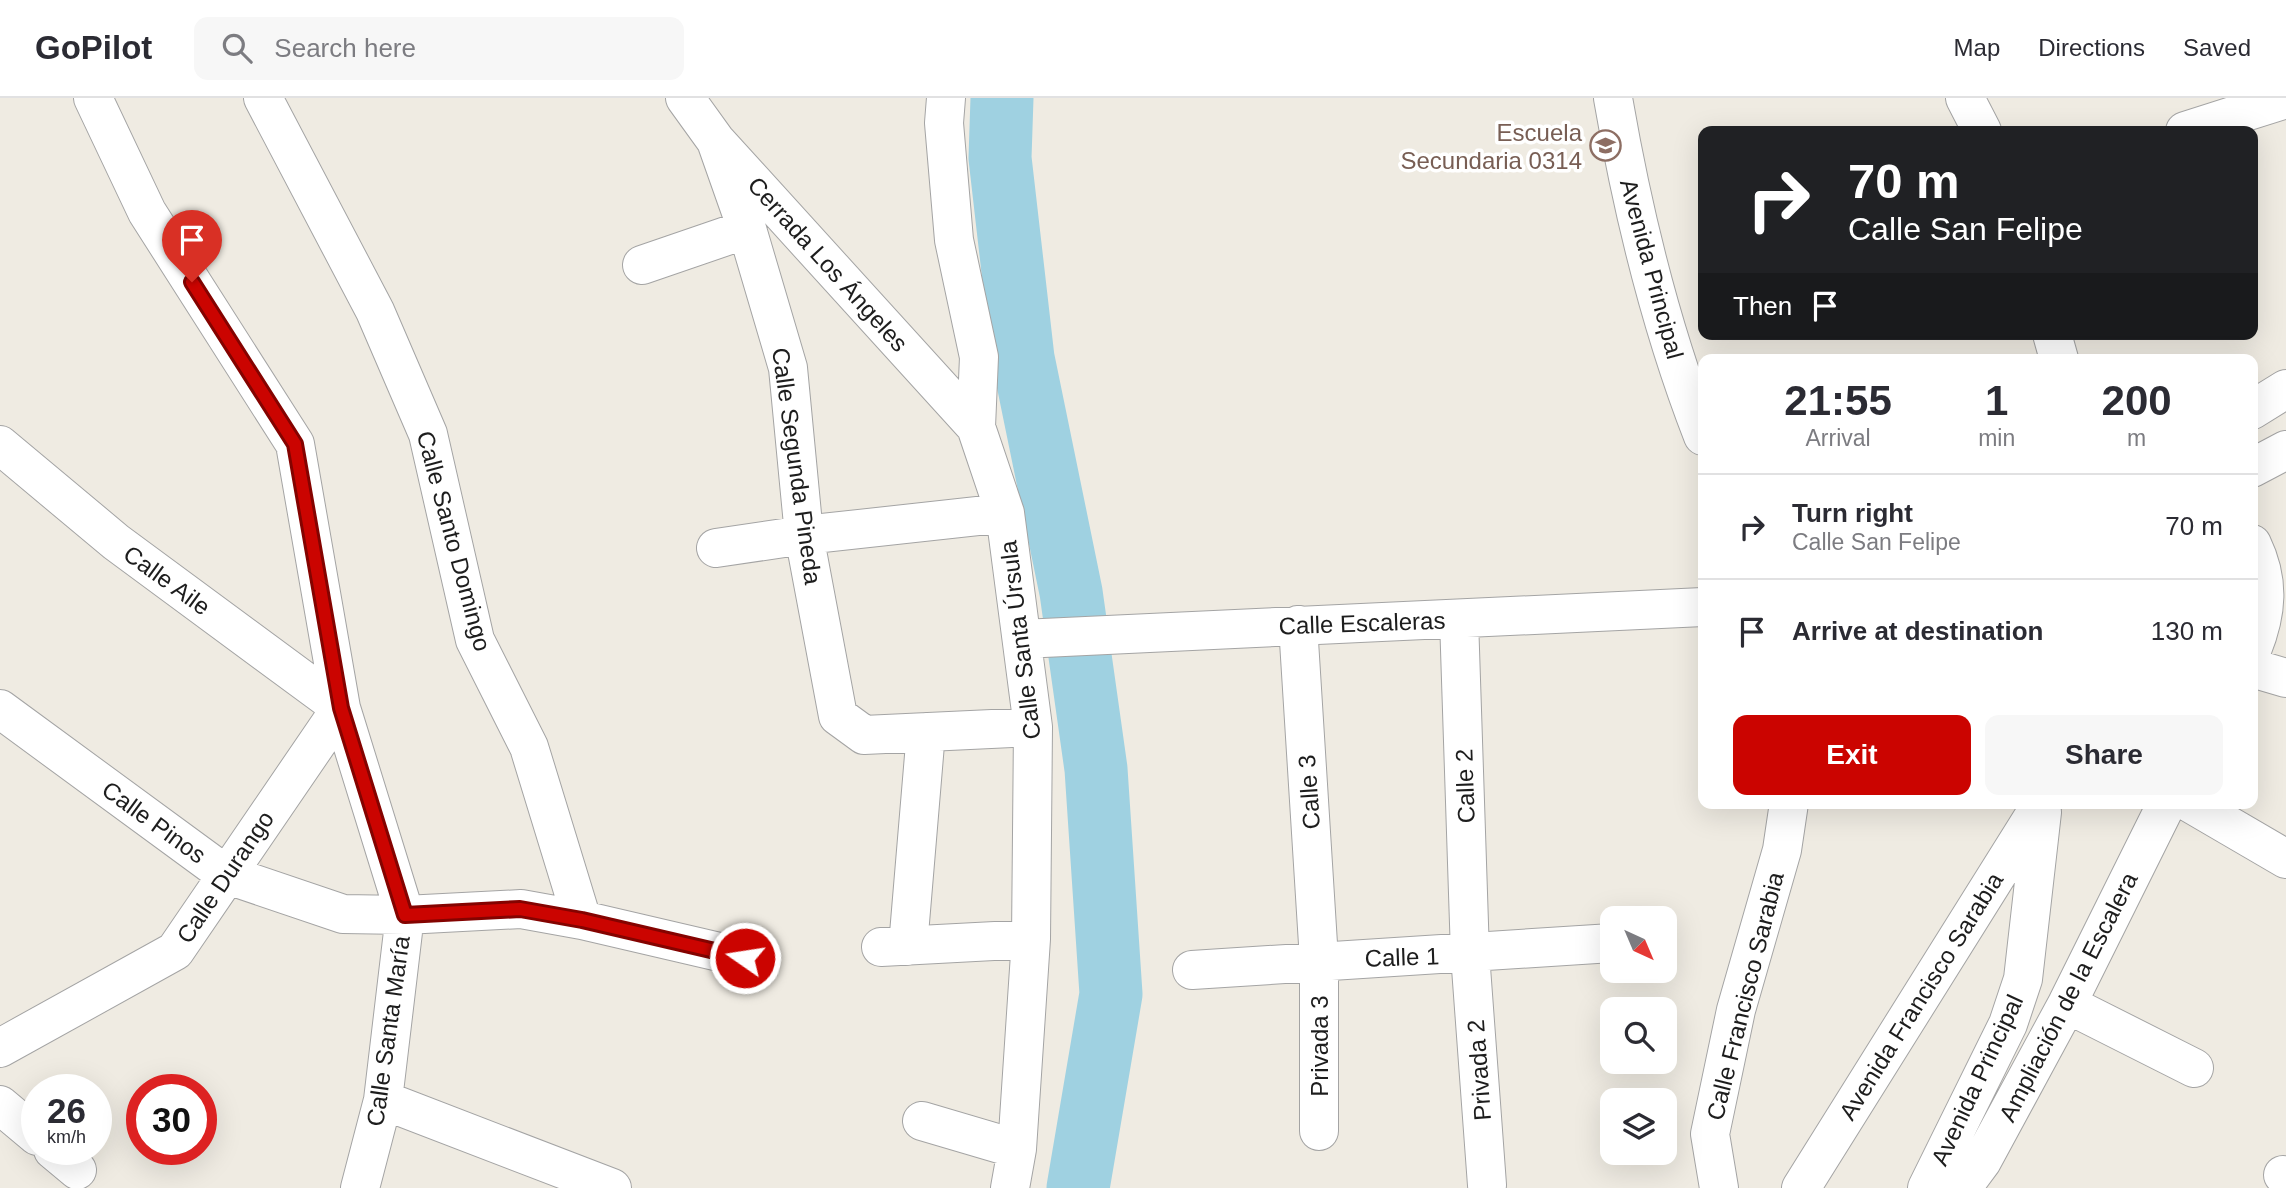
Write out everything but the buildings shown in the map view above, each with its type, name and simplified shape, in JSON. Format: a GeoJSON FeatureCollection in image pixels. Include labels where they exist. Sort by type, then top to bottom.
{"type":"FeatureCollection","features":[{"type":"Feature","properties":{"kind":"street"},"geometry":{"type":"LineString","coordinates":[[93,98],[148,212],[295,444],[341,708],[405,915]]}},
{"type":"Feature","properties":{"kind":"street","name":"Calle Santo Domingo"},"geometry":{"type":"LineString","coordinates":[[263,98],[375,311],[428,434],[475,639],[529,747],[582,920]]}},
{"type":"Feature","properties":{"kind":"street","name":"Cerrada Los Ángeles"},"geometry":{"type":"LineString","coordinates":[[685,98],[716,141],[976,427]]}},
{"type":"Feature","properties":{"kind":"street","name":"Calle Santa Úrsula"},"geometry":{"type":"LineString","coordinates":[[946,98],[944,123],[954,240],[979,357],[976,427],[1004,513],[1032,727],[1031,939],[1017,1149],[1010,1188]]}},
{"type":"Feature","properties":{"kind":"street","name":"Avenida Principal"},"geometry":{"type":"LineString","coordinates":[[1612,98],[1632,206],[1659,308],[1698,421]]}},
{"type":"Feature","properties":{"kind":"street"},"geometry":{"type":"LineString","coordinates":[[1965,98],[1979,126]]}},
{"type":"Feature","properties":{"kind":"street"},"geometry":{"type":"LineString","coordinates":[[2201,126],[2286,99]]}},
{"type":"Feature","properties":{"kind":"street","name":"Calle Segunda Pineda"},"geometry":{"type":"LineString","coordinates":[[716,141],[747,229],[788,368],[804,535],[838,716],[863,735],[941,731]]}},
{"type":"Feature","properties":{"kind":"street"},"geometry":{"type":"LineString","coordinates":[[642,265],[747,229]]}},
{"type":"Feature","properties":{"kind":"street"},"geometry":{"type":"LineString","coordinates":[[2258,406],[2286,390]]}},
{"type":"Feature","properties":{"kind":"street","name":"Calle Aile"},"geometry":{"type":"LineString","coordinates":[[0,444],[116,542],[341,708]]}},
{"type":"Feature","properties":{"kind":"street"},"geometry":{"type":"LineString","coordinates":[[2258,465],[2286,450]]}},
{"type":"Feature","properties":{"kind":"street"},"geometry":{"type":"LineString","coordinates":[[716,548],[804,535],[1004,513]]}},
{"type":"Feature","properties":{"kind":"street"},"geometry":{"type":"LineString","coordinates":[[2258,635],[2266,594],[2267,557]]}},
{"type":"Feature","properties":{"kind":"street","name":"Calle Escaleras"},"geometry":{"type":"LineString","coordinates":[[1022,639],[1698,607]]}},
{"type":"Feature","properties":{"kind":"street","name":"Calle 2"},"geometry":{"type":"LineString","coordinates":[[1459,618],[1470,954]]}},
{"type":"Feature","properties":{"kind":"street","name":"Calle 3"},"geometry":{"type":"LineString","coordinates":[[1298,625],[1319,960]]}},
{"type":"Feature","properties":{"kind":"street"},"geometry":{"type":"LineString","coordinates":[[2258,670],[2286,678]]}},
{"type":"Feature","properties":{"kind":"street","name":"Calle Durango"},"geometry":{"type":"LineString","coordinates":[[0,1048],[175,951],[225,874],[341,708]]}},
{"type":"Feature","properties":{"kind":"street","name":"Calle Pinos"},"geometry":{"type":"LineString","coordinates":[[0,709],[225,874],[343,914],[405,915],[520,909],[582,920],[745,958]]}},
{"type":"Feature","properties":{"kind":"street"},"geometry":{"type":"LineString","coordinates":[[1031,939],[895,946],[941,731],[1032,727]]}},
{"type":"Feature","properties":{"kind":"street","name":"Calle Francisco Sarabia"},"geometry":{"type":"LineString","coordinates":[[1719,1188],[1710,1134],[1736,1010],[1782,850],[1788,809]]}},
{"type":"Feature","properties":{"kind":"street","name":"Avenida Francisco Sarabia"},"geometry":{"type":"LineString","coordinates":[[1801,1188],[2038,809]]}},
{"type":"Feature","properties":{"kind":"street","name":"Avenida Principal"},"geometry":{"type":"LineString","coordinates":[[1927,1188],[2008,1024],[2023,979],[2041,809]]}},
{"type":"Feature","properties":{"kind":"street","name":"Ampliación de la Escalera"},"geometry":{"type":"LineString","coordinates":[[1962,1188],[1982,1161],[2067,1004],[2165,809]]}},
{"type":"Feature","properties":{"kind":"street"},"geometry":{"type":"LineString","coordinates":[[2200,809],[2286,859]]}},
{"type":"Feature","properties":{"kind":"street","name":"Calle Santa María"},"geometry":{"type":"LineString","coordinates":[[360,1188],[383,1101],[405,915]]}},
{"type":"Feature","properties":{"kind":"street","name":"Calle 1"},"geometry":{"type":"LineString","coordinates":[[1192,970],[1600,944]]}},
{"type":"Feature","properties":{"kind":"street","name":"Privada 2"},"geometry":{"type":"LineString","coordinates":[[1470,954],[1487,1185]]}},
{"type":"Feature","properties":{"kind":"street","name":"Privada 3"},"geometry":{"type":"LineString","coordinates":[[1319,960],[1319,1131]]}},
{"type":"Feature","properties":{"kind":"street"},"geometry":{"type":"LineString","coordinates":[[2067,1004],[2194,1068]]}},
{"type":"Feature","properties":{"kind":"street"},"geometry":{"type":"LineString","coordinates":[[383,1101],[612,1188]]}},
{"type":"Feature","properties":{"kind":"street"},"geometry":{"type":"LineString","coordinates":[[0,1105],[21,1123]]}},
{"type":"Feature","properties":{"kind":"street"},"geometry":{"type":"LineString","coordinates":[[922,1121],[1017,1149]]}},
{"type":"Feature","properties":{"kind":"waterway"},"geometry":{"type":"LineString","coordinates":[[1002,98],[1000,158],[1023,358],[1071,592],[1096,769],[1111,994],[1078,1188]]}},
{"type":"Feature","properties":{"kind":"place","name":"Escuela Secundaria 0314"},"geometry":{"type":"Point","coordinates":[1605,146]}},
{"type":"Feature","properties":{"kind":"route"},"geometry":{"type":"LineString","coordinates":[[192,282],[295,444],[341,708],[405,915],[520,909],[582,920],[745,958]]}}]}
